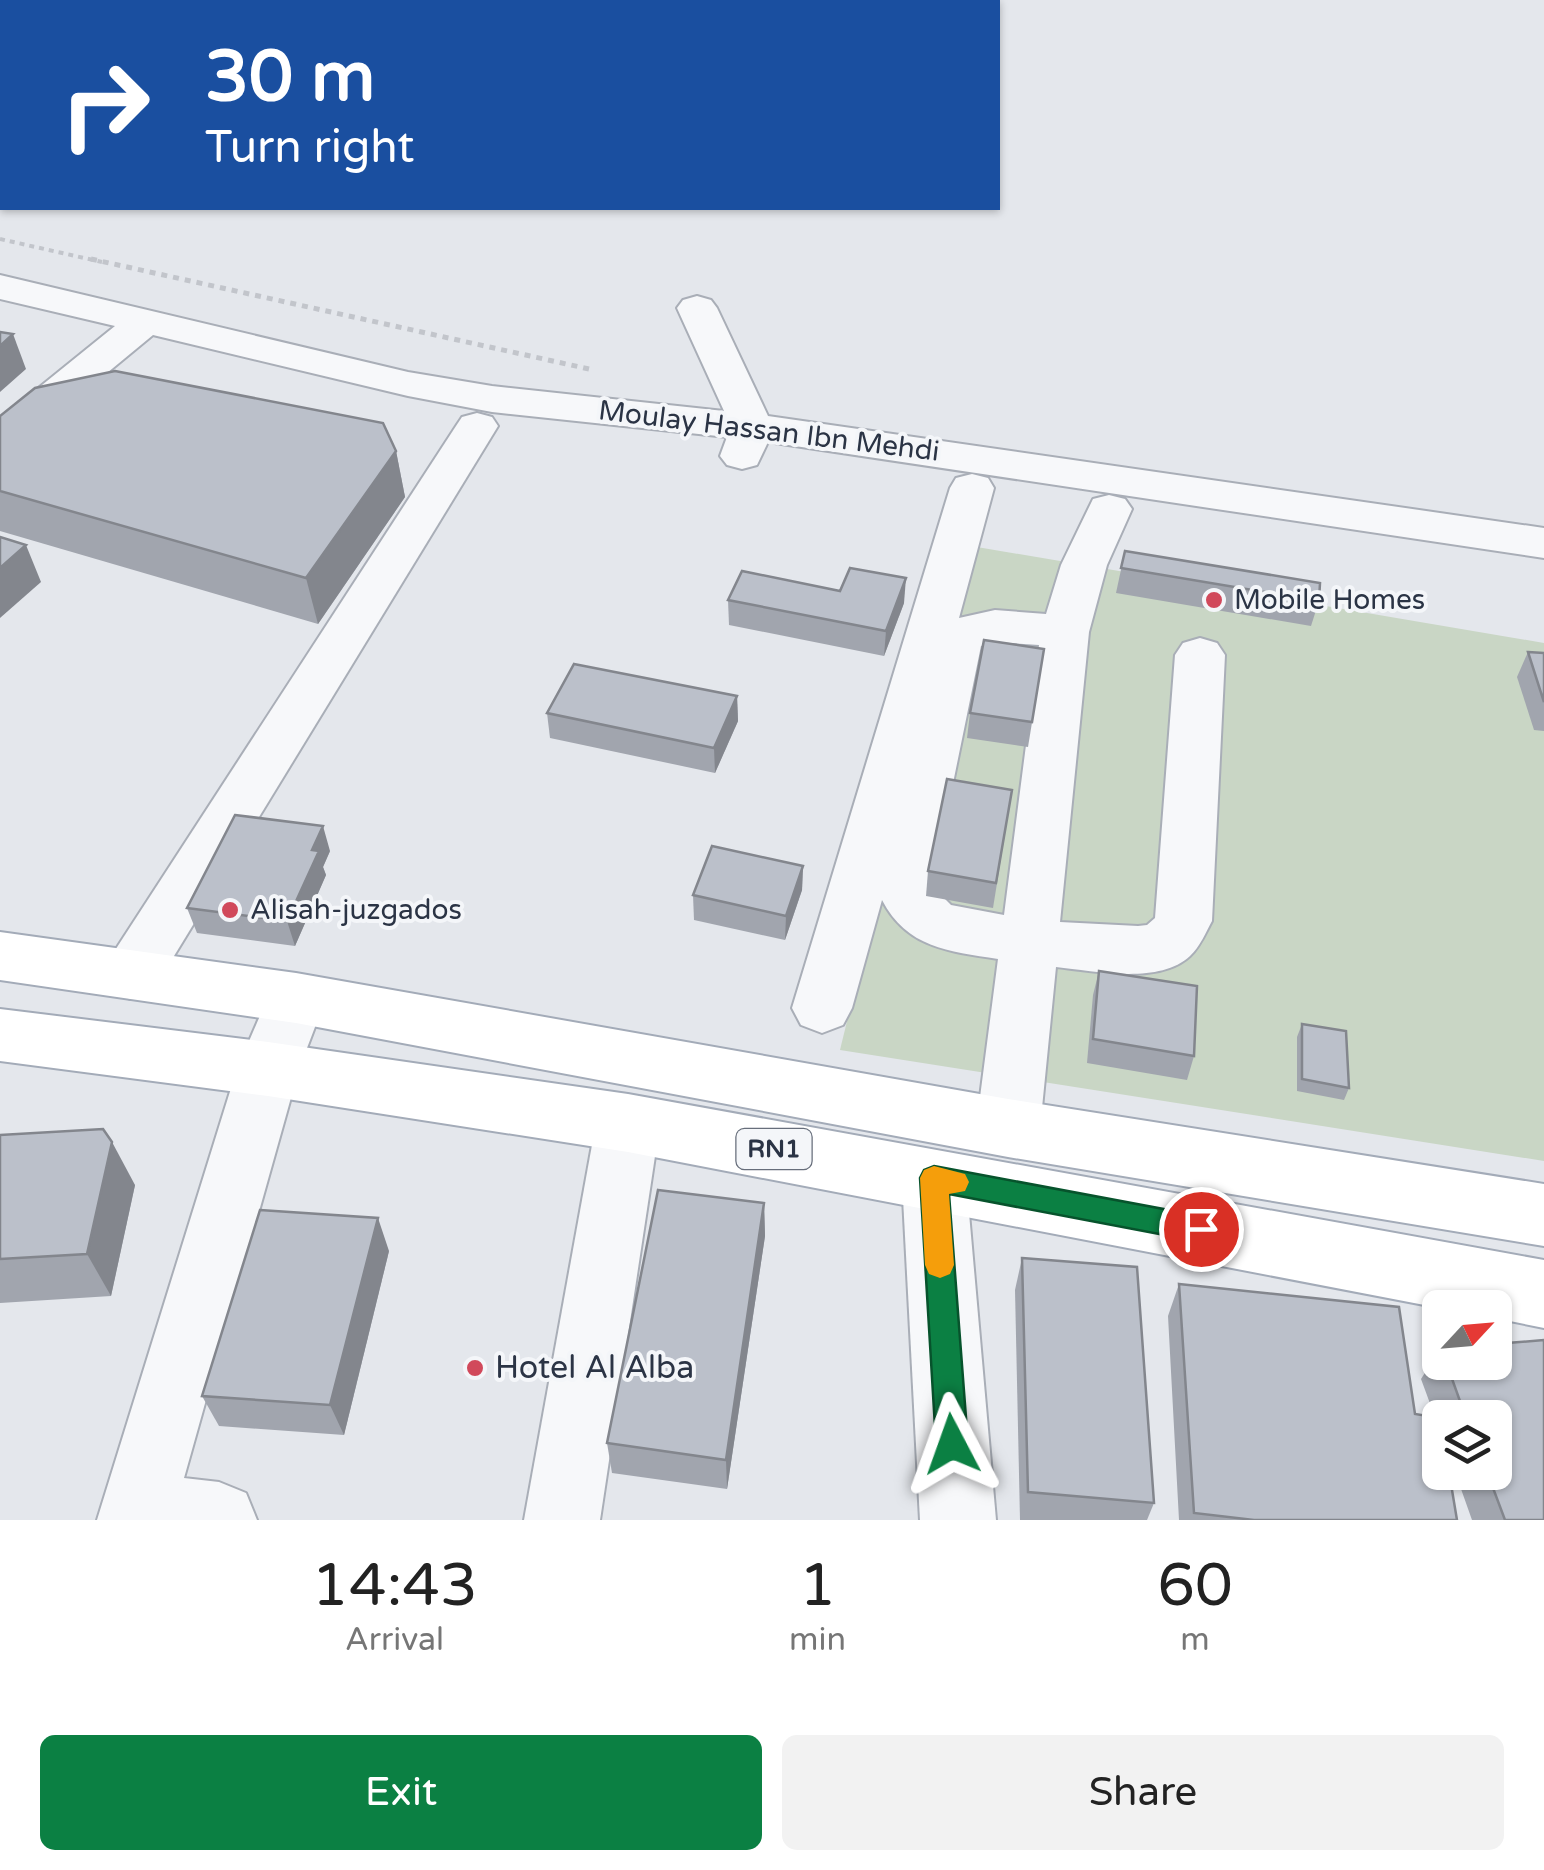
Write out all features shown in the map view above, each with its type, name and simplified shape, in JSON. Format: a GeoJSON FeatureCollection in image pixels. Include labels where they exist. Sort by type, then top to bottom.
{"type":"FeatureCollection","features":[{"type":"Feature","properties":{"kind":"main road","name":"RN1"},"geometry":{"type":"LineString","coordinates":[[0,956],[296,998],[1008,1128],[1544,1214]]}},
{"type":"Feature","properties":{"kind":"main road","name":"RN1"},"geometry":{"type":"LineString","coordinates":[[0,1035],[268,1069],[628,1123],[1544,1294]]}},
{"type":"Feature","properties":{"kind":"street","name":"Moulay Hassan Ibn Mehdi"},"geometry":{"type":"LineString","coordinates":[[0,287],[130,334],[477,426],[747,442],[1172,486],[1544,543]]}},
{"type":"Feature","properties":{"kind":"street"},"geometry":{"type":"LineString","coordinates":[[697,308],[747,442]]}},
{"type":"Feature","properties":{"kind":"street","name":"Moulay Hassan Ibn Mehdi"},"geometry":{"type":"LineString","coordinates":[[0,319],[130,334],[747,442],[972,488],[1544,569]]}},
{"type":"Feature","properties":{"kind":"street"},"geometry":{"type":"LineString","coordinates":[[0,440],[130,334]]}},
{"type":"Feature","properties":{"kind":"street"},"geometry":{"type":"LineString","coordinates":[[131,975],[477,426]]}},
{"type":"Feature","properties":{"kind":"street"},"geometry":{"type":"LineString","coordinates":[[822,1008],[972,488]]}},
{"type":"Feature","properties":{"kind":"street"},"geometry":{"type":"LineString","coordinates":[[1008,1128],[1065,632],[1084,565],[1108,509]]}},
{"type":"Feature","properties":{"kind":"street"},"geometry":{"type":"LineString","coordinates":[[1065,632],[985,626],[968,630],[958,638],[904,886],[912,907],[932,922],[1029,941],[1133,950],[1158,946],[1174,938],[1183,922],[1200,655]]}},
{"type":"Feature","properties":{"kind":"street"},"geometry":{"type":"LineString","coordinates":[[220,1520],[137,1515],[268,1069],[296,998]]}},
{"type":"Feature","properties":{"kind":"street"},"geometry":{"type":"LineString","coordinates":[[562,1520],[628,1123]]}},
{"type":"Feature","properties":{"kind":"street"},"geometry":{"type":"LineString","coordinates":[[934,1178],[958,1520]]}},
{"type":"Feature","properties":{"kind":"path"},"geometry":{"type":"LineString","coordinates":[[0,239],[597,371]]}},
{"type":"Feature","properties":{"kind":"green space"},"geometry":{"type":"Polygon","coordinates":[[[971,546],[1544,643],[1544,1161],[840,1050],[910,762],[971,546]]]}},
{"type":"Feature","properties":{"kind":"building"},"geometry":{"type":"Polygon","coordinates":[[[0,332],[13,334],[0,346],[0,332]]]}},
{"type":"Feature","properties":{"kind":"building"},"geometry":{"type":"Polygon","coordinates":[[[115,371],[383,423],[396,451],[306,578],[0,491],[0,416],[35,388],[115,371]]]}},
{"type":"Feature","properties":{"kind":"building"},"geometry":{"type":"Polygon","coordinates":[[[0,537],[26,545],[0,568],[0,537]]]}},
{"type":"Feature","properties":{"kind":"building"},"geometry":{"type":"Polygon","coordinates":[[[1125,551],[1320,583],[1319,601],[1121,568],[1125,551]]]}},
{"type":"Feature","properties":{"kind":"building"},"geometry":{"type":"Polygon","coordinates":[[[850,568],[906,578],[886,631],[728,600],[742,571],[840,591],[850,568]]]}},
{"type":"Feature","properties":{"kind":"building"},"geometry":{"type":"Polygon","coordinates":[[[984,640],[1044,649],[1032,722],[970,713],[984,640]]]}},
{"type":"Feature","properties":{"kind":"building"},"geometry":{"type":"Polygon","coordinates":[[[1528,652],[1544,653],[1544,702],[1528,652]]]}},
{"type":"Feature","properties":{"kind":"building"},"geometry":{"type":"Polygon","coordinates":[[[574,664],[737,696],[714,748],[547,713],[574,664]]]}},
{"type":"Feature","properties":{"kind":"building"},"geometry":{"type":"Polygon","coordinates":[[[947,779],[1012,790],[996,883],[928,871],[947,779]]]}},
{"type":"Feature","properties":{"kind":"building"},"geometry":{"type":"Polygon","coordinates":[[[235,815],[323,826],[312,850],[319,851],[287,921],[187,908],[235,815]]]}},
{"type":"Feature","properties":{"kind":"building"},"geometry":{"type":"Polygon","coordinates":[[[712,846],[803,866],[786,916],[693,895],[712,846]]]}},
{"type":"Feature","properties":{"kind":"building"},"geometry":{"type":"Polygon","coordinates":[[[1099,971],[1197,986],[1194,1056],[1093,1039],[1099,971]]]}},
{"type":"Feature","properties":{"kind":"building"},"geometry":{"type":"Polygon","coordinates":[[[1302,1024],[1346,1031],[1349,1088],[1302,1079],[1302,1024]]]}},
{"type":"Feature","properties":{"kind":"building"},"geometry":{"type":"Polygon","coordinates":[[[103,1129],[112,1142],[87,1254],[0,1259],[0,1135],[103,1129]]]}},
{"type":"Feature","properties":{"kind":"building"},"geometry":{"type":"Polygon","coordinates":[[[658,1190],[764,1203],[726,1460],[607,1443],[658,1190]]]}},
{"type":"Feature","properties":{"kind":"building"},"geometry":{"type":"Polygon","coordinates":[[[260,1210],[378,1218],[330,1405],[202,1396],[260,1210]]]}},
{"type":"Feature","properties":{"kind":"building"},"geometry":{"type":"Polygon","coordinates":[[[1022,1258],[1137,1267],[1154,1503],[1028,1492],[1022,1258]]]}},
{"type":"Feature","properties":{"kind":"building"},"geometry":{"type":"Polygon","coordinates":[[[1179,1284],[1399,1307],[1415,1414],[1422,1415],[1422,1490],[1452,1490],[1457,1520],[1254,1520],[1194,1513],[1179,1284]]]}},
{"type":"Feature","properties":{"kind":"building"},"geometry":{"type":"Polygon","coordinates":[[[1544,1340],[1544,1520],[1505,1520],[1494,1490],[1512,1490],[1512,1400],[1460,1400],[1452,1380],[1512,1380],[1512,1343],[1544,1340]]]}},
{"type":"Feature","properties":{"kind":"slow traffic"},"geometry":{"type":"LineString","coordinates":[[940,1265],[934,1178],[955,1182]]}},
{"type":"Feature","properties":{"kind":"place","name":"Mobile Homes"},"geometry":{"type":"Point","coordinates":[1214,600]}},
{"type":"Feature","properties":{"kind":"place","name":"Alisah-juzgados"},"geometry":{"type":"Point","coordinates":[230,910]}},
{"type":"Feature","properties":{"kind":"place","name":"Hotel Al Alba"},"geometry":{"type":"Point","coordinates":[475,1368]}},
{"type":"Feature","properties":{"kind":"route"},"geometry":{"type":"LineString","coordinates":[[952,1444],[934,1178],[1201,1229]]}}]}
